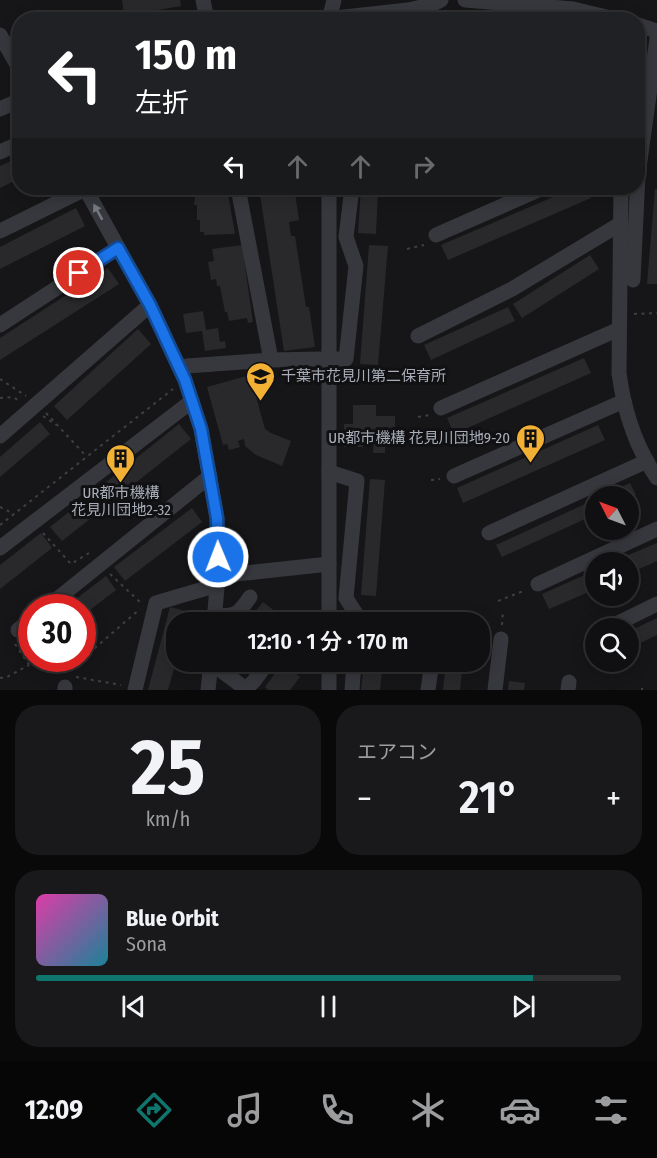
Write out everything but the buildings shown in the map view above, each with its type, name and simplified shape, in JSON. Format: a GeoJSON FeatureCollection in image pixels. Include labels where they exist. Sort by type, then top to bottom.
{"type":"FeatureCollection","features":[{"type":"Feature","properties":{"kind":"street"},"geometry":{"type":"LineString","coordinates":[[390,12],[431,5],[441,0]]}},
{"type":"Feature","properties":{"kind":"street"},"geometry":{"type":"LineString","coordinates":[[465,0],[562,8],[577,12]]}},
{"type":"Feature","properties":{"kind":"street"},"geometry":{"type":"LineString","coordinates":[[0,35],[12,56]]}},
{"type":"Feature","properties":{"kind":"street"},"geometry":{"type":"LineString","coordinates":[[645,125],[657,38]]}},
{"type":"Feature","properties":{"kind":"street"},"geometry":{"type":"LineString","coordinates":[[0,231],[71,195]]}},
{"type":"Feature","properties":{"kind":"street"},"geometry":{"type":"LineString","coordinates":[[89,195],[186,373],[201,429],[217,518],[218,581],[215,612]]}},
{"type":"Feature","properties":{"kind":"street"},"geometry":{"type":"LineString","coordinates":[[239,195],[271,360]]}},
{"type":"Feature","properties":{"kind":"street"},"geometry":{"type":"LineString","coordinates":[[329,195],[324,359],[328,472],[329,612]]}},
{"type":"Feature","properties":{"kind":"street"},"geometry":{"type":"LineString","coordinates":[[186,373],[271,360],[346,359],[356,266],[346,237],[350,195]]}},
{"type":"Feature","properties":{"kind":"street"},"geometry":{"type":"LineString","coordinates":[[436,235],[527,195]]}},
{"type":"Feature","properties":{"kind":"street"},"geometry":{"type":"LineString","coordinates":[[489,533],[654,471],[634,436],[619,373],[621,195]]}},
{"type":"Feature","properties":{"kind":"street"},"geometry":{"type":"LineString","coordinates":[[633,280],[637,195]]}},
{"type":"Feature","properties":{"kind":"street"},"geometry":{"type":"LineString","coordinates":[[418,336],[512,289],[620,224]]}},
{"type":"Feature","properties":{"kind":"street"},"geometry":{"type":"LineString","coordinates":[[0,325],[118,248]]}},
{"type":"Feature","properties":{"kind":"street"},"geometry":{"type":"LineString","coordinates":[[0,436],[150,305]]}},
{"type":"Feature","properties":{"kind":"street"},"geometry":{"type":"LineString","coordinates":[[441,408],[619,321]]}},
{"type":"Feature","properties":{"kind":"street"},"geometry":{"type":"LineString","coordinates":[[0,549],[192,401]]}},
{"type":"Feature","properties":{"kind":"street"},"geometry":{"type":"LineString","coordinates":[[454,476],[624,401]]}},
{"type":"Feature","properties":{"kind":"street"},"geometry":{"type":"LineString","coordinates":[[328,472],[357,481],[346,598],[355,612]]}},
{"type":"Feature","properties":{"kind":"street"},"geometry":{"type":"LineString","coordinates":[[63,594],[210,476]]}},
{"type":"Feature","properties":{"kind":"street"},"geometry":{"type":"LineString","coordinates":[[538,584],[657,529]]}},
{"type":"Feature","properties":{"kind":"street"},"geometry":{"type":"LineString","coordinates":[[135,689],[156,603],[218,581],[328,564]]}},
{"type":"Feature","properties":{"kind":"street"},"geometry":{"type":"LineString","coordinates":[[239,612],[250,597]]}},
{"type":"Feature","properties":{"kind":"street"},"geometry":{"type":"LineString","coordinates":[[628,618],[657,604]]}},
{"type":"Feature","properties":{"kind":"street"},"geometry":{"type":"LineString","coordinates":[[15,634],[18,631]]}},
{"type":"Feature","properties":{"kind":"street"},"geometry":{"type":"LineString","coordinates":[[495,690],[501,639]]}},
{"type":"Feature","properties":{"kind":"street"},"geometry":{"type":"LineString","coordinates":[[208,690],[210,672]]}},
{"type":"Feature","properties":{"kind":"street"},"geometry":{"type":"LineString","coordinates":[[224,672],[246,689],[261,672]]}},
{"type":"Feature","properties":{"kind":"street"},"geometry":{"type":"LineString","coordinates":[[329,672],[329,690]]}},
{"type":"Feature","properties":{"kind":"street"},"geometry":{"type":"LineString","coordinates":[[352,690],[353,672]]}},
{"type":"Feature","properties":{"kind":"street"},"geometry":{"type":"LineString","coordinates":[[428,690],[431,672]]}},
{"type":"Feature","properties":{"kind":"path"},"geometry":{"type":"LineString","coordinates":[[407,249],[429,243],[436,235]]}},
{"type":"Feature","properties":{"kind":"path"},"geometry":{"type":"LineString","coordinates":[[619,321],[657,313]]}},
{"type":"Feature","properties":{"kind":"path"},"geometry":{"type":"LineString","coordinates":[[0,525],[186,373]]}},
{"type":"Feature","properties":{"kind":"path"},"geometry":{"type":"LineString","coordinates":[[0,507],[15,515]]}},
{"type":"Feature","properties":{"kind":"path"},"geometry":{"type":"LineString","coordinates":[[34,522],[70,564],[89,553],[144,605],[96,647]]}},
{"type":"Feature","properties":{"kind":"path"},"geometry":{"type":"LineString","coordinates":[[498,600],[538,584]]}},
{"type":"Feature","properties":{"kind":"path"},"geometry":{"type":"LineString","coordinates":[[15,634],[18,641]]}},
{"type":"Feature","properties":{"kind":"path"},"geometry":{"type":"LineString","coordinates":[[0,678],[18,671]]}},
{"type":"Feature","properties":{"kind":"path"},"geometry":{"type":"LineString","coordinates":[[67,684],[135,689]]}},
{"type":"Feature","properties":{"kind":"place","name":"千葉市花見川第二保育所"},"geometry":{"type":"Point","coordinates":[260,402]}},
{"type":"Feature","properties":{"kind":"place","name":"UR都市機構 花見川団地9-20"},"geometry":{"type":"Point","coordinates":[531,464]}},
{"type":"Feature","properties":{"kind":"place","name":"UR都市機構 花見川団地2-32"},"geometry":{"type":"Point","coordinates":[121,484]}},
{"type":"Feature","properties":{"kind":"route"},"geometry":{"type":"LineString","coordinates":[[79,273],[118,248],[150,305],[185,380],[201,429],[217,518],[218,557]]}}]}
